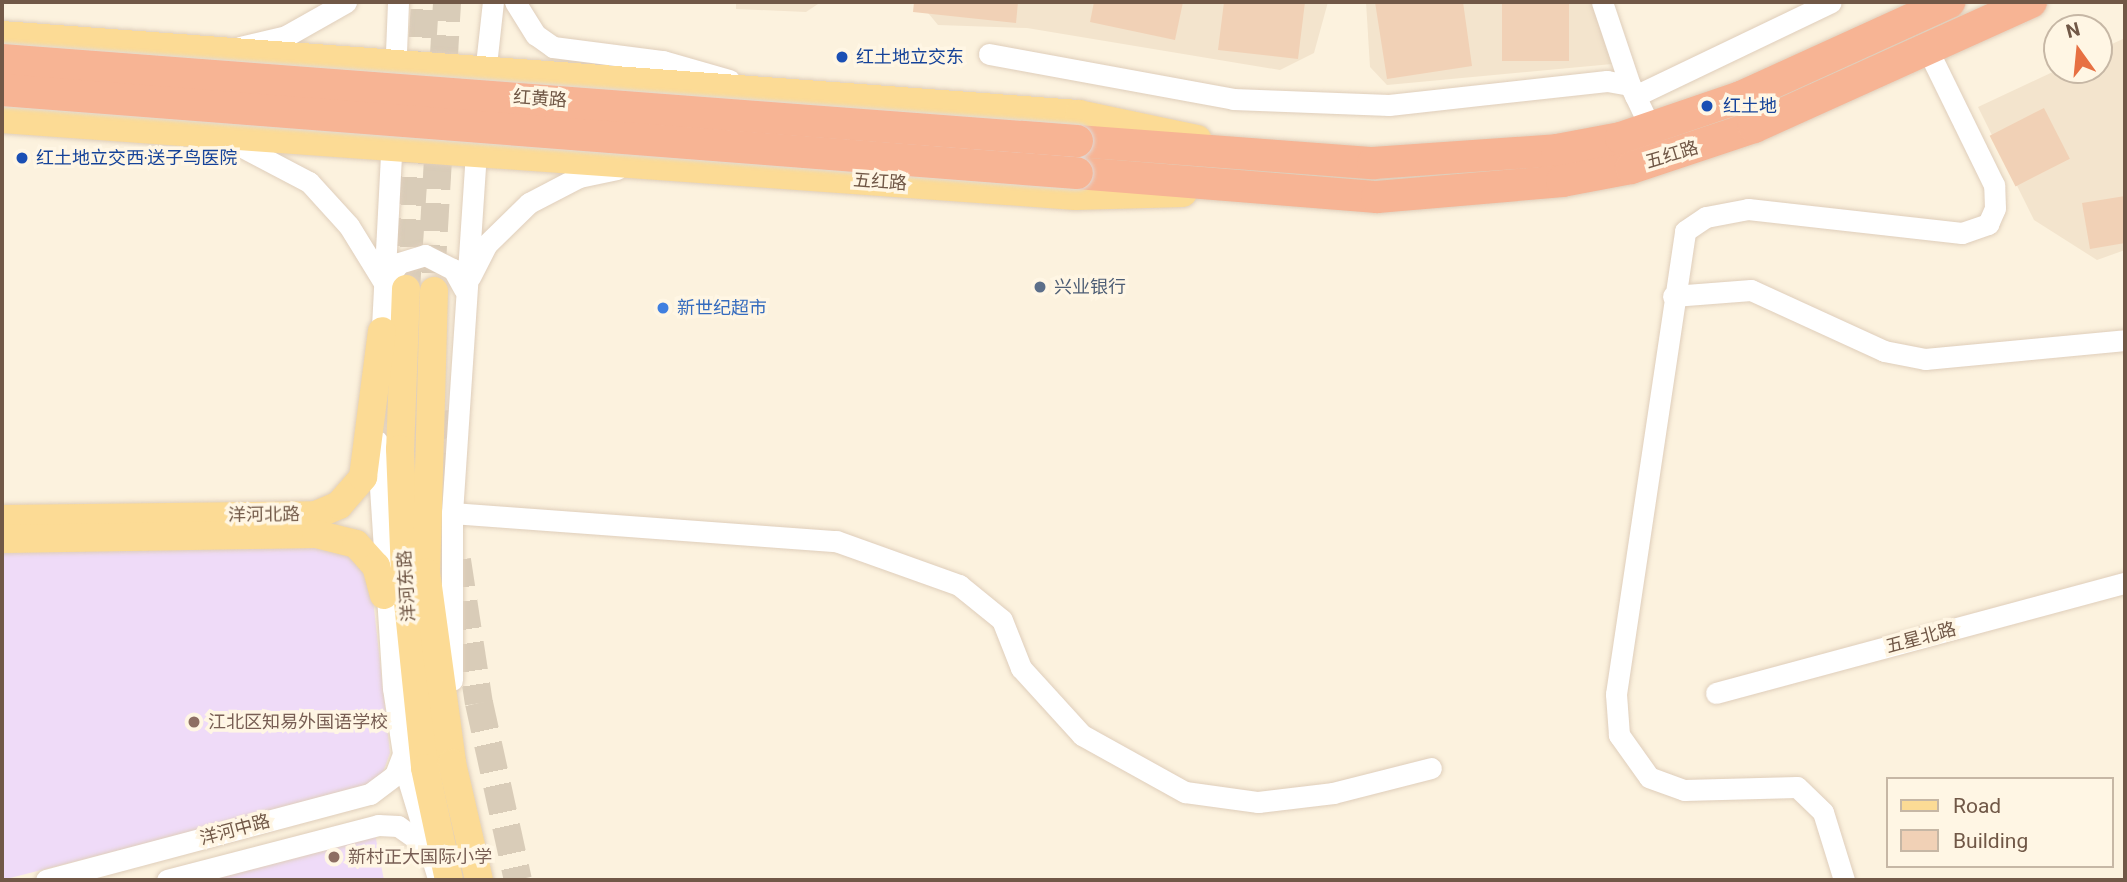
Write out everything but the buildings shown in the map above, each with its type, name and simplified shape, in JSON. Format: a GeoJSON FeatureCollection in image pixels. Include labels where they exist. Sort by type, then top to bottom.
{"type":"FeatureCollection","features":[{"type":"Feature","properties":{"kind":"highway","name":"五红路"},"geometry":{"type":"LineString","coordinates":[[1077,141],[1286,158],[1475,160],[1651,129],[1752,92],[1949,2]]}},
{"type":"Feature","properties":{"kind":"highway","name":"五红路"},"geometry":{"type":"LineString","coordinates":[[1077,173],[1286,191],[1441,196],[1631,168],[1754,127],[2031,2]]}},
{"type":"Feature","properties":{"kind":"highway","name":"红黄路"},"geometry":{"type":"LineString","coordinates":[[2,60],[1077,141]]}},
{"type":"Feature","properties":{"kind":"highway","name":"红黄路"},"geometry":{"type":"LineString","coordinates":[[2,90],[1077,173]]}},
{"type":"Feature","properties":{"kind":"main road"},"geometry":{"type":"LineString","coordinates":[[2,35],[217,52],[249,63],[263,76],[267,96],[251,126],[223,138]]}},
{"type":"Feature","properties":{"kind":"main road","name":"五红路"},"geometry":{"type":"LineString","coordinates":[[217,52],[486,68],[1079,114],[1286,158]]}},
{"type":"Feature","properties":{"kind":"main road"},"geometry":{"type":"LineString","coordinates":[[631,165],[618,152],[611,121],[621,92],[637,79]]}},
{"type":"Feature","properties":{"kind":"main road","name":"五红路"},"geometry":{"type":"LineString","coordinates":[[2,119],[223,138],[1076,196],[1286,191]]}},
{"type":"Feature","properties":{"kind":"main road","name":"洋河东路"},"geometry":{"type":"LineString","coordinates":[[395,286],[405,573],[425,768],[449,880]]}},
{"type":"Feature","properties":{"kind":"main road","name":"洋河东路"},"geometry":{"type":"LineString","coordinates":[[434,291],[426,572],[452,763],[479,880]]}},
{"type":"Feature","properties":{"kind":"main road","name":"洋河北路"},"geometry":{"type":"LineString","coordinates":[[2,519],[316,515],[339,505],[363,477],[382,331]]}},
{"type":"Feature","properties":{"kind":"main road","name":"洋河北路"},"geometry":{"type":"LineString","coordinates":[[2,538],[338,538],[366,554],[384,596]]}},
{"type":"Feature","properties":{"kind":"street"},"geometry":{"type":"LineString","coordinates":[[217,52],[286,36],[346,2]]}},
{"type":"Feature","properties":{"kind":"street"},"geometry":{"type":"LineString","coordinates":[[395,286],[391,149],[398,2]]}},
{"type":"Feature","properties":{"kind":"street"},"geometry":{"type":"LineString","coordinates":[[452,763],[452,513],[464,289],[475,154],[493,2]]}},
{"type":"Feature","properties":{"kind":"street"},"geometry":{"type":"LineString","coordinates":[[515,2],[536,35],[553,47],[663,61],[762,89]]}},
{"type":"Feature","properties":{"kind":"street"},"geometry":{"type":"LineString","coordinates":[[1602,2],[1633,91],[1651,129]]}},
{"type":"Feature","properties":{"kind":"street"},"geometry":{"type":"LineString","coordinates":[[989,54],[1233,99],[1389,105],[1607,81],[1633,91],[1831,2]]}},
{"type":"Feature","properties":{"kind":"street"},"geometry":{"type":"LineString","coordinates":[[1844,880],[1824,812],[1797,787],[1665,785],[1637,766],[1619,735],[1616,694],[1673,296],[1685,231],[1720,213],[1748,209],[1962,233],[1988,224],[1995,208],[1994,185],[1928,50]]}},
{"type":"Feature","properties":{"kind":"street"},"geometry":{"type":"LineString","coordinates":[[223,138],[316,189],[395,286]]}},
{"type":"Feature","properties":{"kind":"street"},"geometry":{"type":"LineString","coordinates":[[464,289],[486,245],[529,203],[579,177],[631,165]]}},
{"type":"Feature","properties":{"kind":"street"},"geometry":{"type":"LineString","coordinates":[[439,880],[427,847],[403,754],[384,596],[377,447],[382,331],[399,263],[425,255],[453,269],[464,289]]}},
{"type":"Feature","properties":{"kind":"street"},"geometry":{"type":"LineString","coordinates":[[1673,296],[1751,290],[1884,351],[1925,359],[2125,340]]}},
{"type":"Feature","properties":{"kind":"street"},"geometry":{"type":"LineString","coordinates":[[452,513],[836,541],[959,585],[1002,620],[1021,668],[1082,735],[1185,792],[1258,802],[1333,793],[1431,768]]}},
{"type":"Feature","properties":{"kind":"street","name":"五星北路"},"geometry":{"type":"LineString","coordinates":[[1716,694],[2125,583]]}},
{"type":"Feature","properties":{"kind":"street","name":"洋河中路"},"geometry":{"type":"LineString","coordinates":[[46,880],[370,794],[396,775],[403,754]]}},
{"type":"Feature","properties":{"kind":"street","name":"洋河中路"},"geometry":{"type":"LineString","coordinates":[[167,880],[378,825],[398,826],[427,847]]}},
{"type":"Feature","properties":{"kind":"shaded area"},"geometry":{"type":"Polygon","coordinates":[[[736,2],[821,2],[806,12],[736,9],[736,2]]]}},
{"type":"Feature","properties":{"kind":"shaded area"},"geometry":{"type":"Polygon","coordinates":[[[919,2],[1328,2],[1314,53],[1280,70],[1027,28],[938,25],[919,2]]]}},
{"type":"Feature","properties":{"kind":"shaded area"},"geometry":{"type":"Polygon","coordinates":[[[1366,2],[1592,2],[1612,64],[1387,85],[1370,67],[1366,2]]]}},
{"type":"Feature","properties":{"kind":"shaded area"},"geometry":{"type":"Polygon","coordinates":[[[2125,38],[2125,250],[2097,260],[2034,220],[1978,107],[2043,77],[2043,84],[2113,84],[2113,44],[2125,38]]]}},
{"type":"Feature","properties":{"kind":"shaded area","name":"江北区知易外国语学校"},"geometry":{"type":"Polygon","coordinates":[[[320,542],[352,550],[371,581],[390,753],[382,775],[365,788],[2,880],[2,549],[320,542]]]}},
{"type":"Feature","properties":{"kind":"shaded area","name":"新村正大国际小学"},"geometry":{"type":"Polygon","coordinates":[[[375,834],[384,880],[202,880],[375,834]]]}},
{"type":"Feature","properties":{"kind":"tunnel"},"geometry":{"type":"LineString","coordinates":[[406,289],[425,2]]}},
{"type":"Feature","properties":{"kind":"tunnel"},"geometry":{"type":"LineString","coordinates":[[429,315],[447,2]]}},
{"type":"Feature","properties":{"kind":"tunnel"},"geometry":{"type":"LineString","coordinates":[[415,368],[416,471]]}},
{"type":"Feature","properties":{"kind":"tunnel"},"geometry":{"type":"LineString","coordinates":[[440,411],[449,495]]}},
{"type":"Feature","properties":{"kind":"tunnel"},"geometry":{"type":"LineString","coordinates":[[457,560],[479,703],[518,880]]}},
{"type":"Feature","properties":{"kind":"tunnel"},"geometry":{"type":"LineString","coordinates":[[448,803],[463,880]]}},
{"type":"Feature","properties":{"kind":"place","name":"红土地立交东"},"geometry":{"type":"Point","coordinates":[842,57]}},
{"type":"Feature","properties":{"kind":"place","name":"红土地"},"geometry":{"type":"Point","coordinates":[1707,106]}},
{"type":"Feature","properties":{"kind":"place","name":"红土地立交西‧送子鸟医院"},"geometry":{"type":"Point","coordinates":[22,158]}},
{"type":"Feature","properties":{"kind":"place","name":"兴业银行"},"geometry":{"type":"Point","coordinates":[1040,287]}},
{"type":"Feature","properties":{"kind":"place","name":"新世纪超市"},"geometry":{"type":"Point","coordinates":[663,308]}},
{"type":"Feature","properties":{"kind":"place","name":"江北区知易外国语学校"},"geometry":{"type":"Point","coordinates":[194,722]}},
{"type":"Feature","properties":{"kind":"place","name":"新村正大国际小学"},"geometry":{"type":"Point","coordinates":[334,857]}}]}
